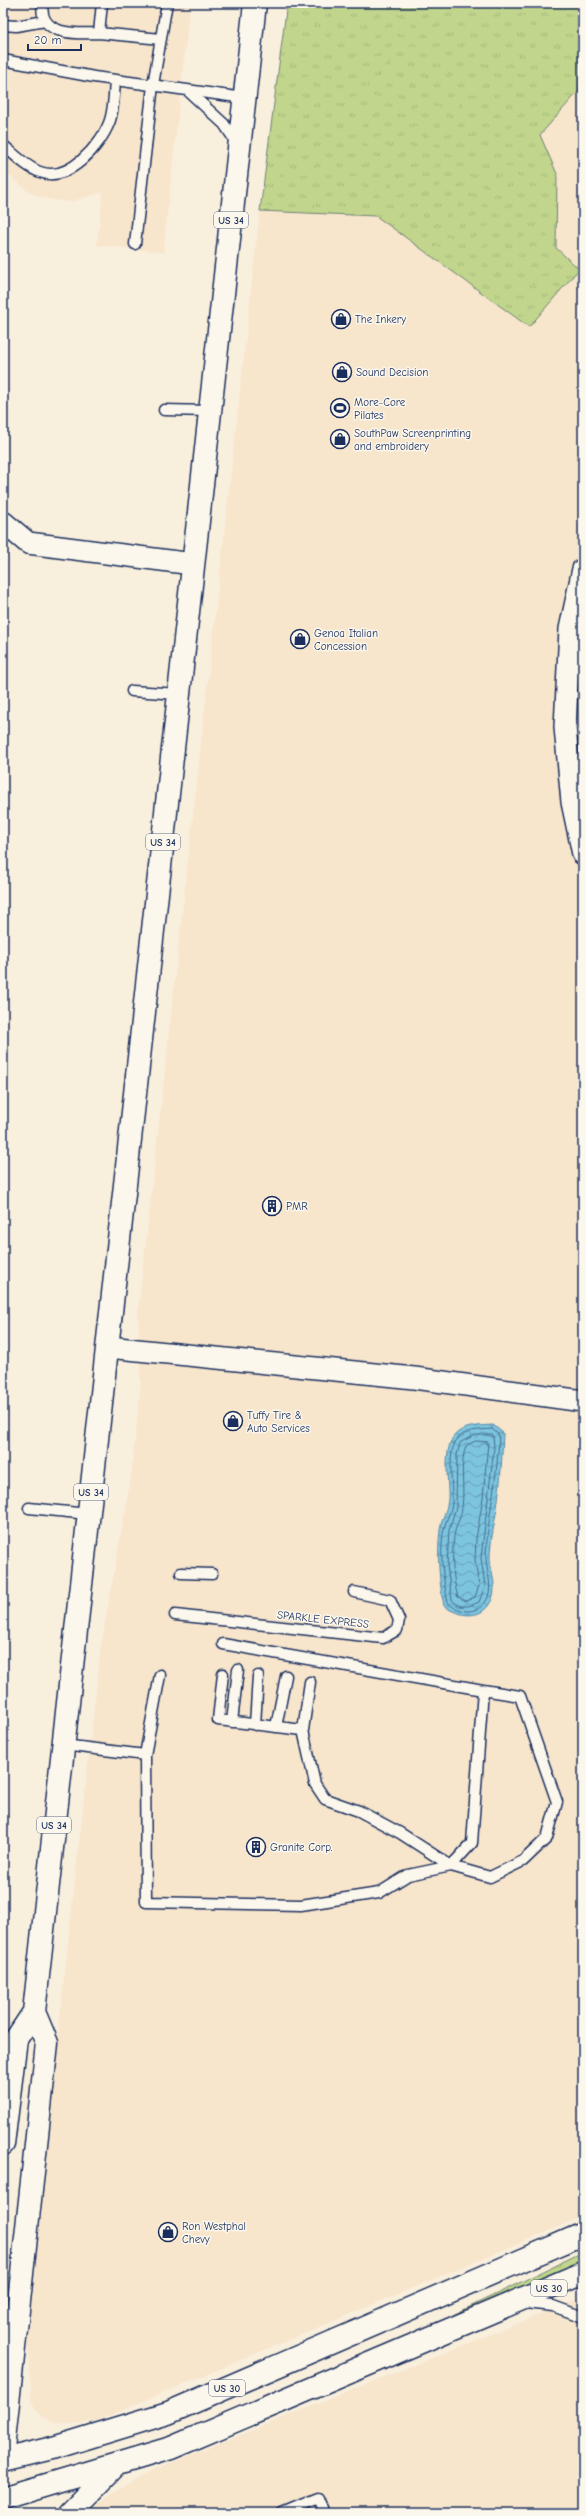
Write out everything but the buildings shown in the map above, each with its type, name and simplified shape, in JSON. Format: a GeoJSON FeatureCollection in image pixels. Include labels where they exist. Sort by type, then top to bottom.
{"type":"FeatureCollection","features":[{"type":"Feature","properties":{"kind":"main road","name":"US 34"},"geometry":{"type":"LineString","coordinates":[[3,2449],[47,2043],[34,2012],[254,3]]}},
{"type":"Feature","properties":{"kind":"main road","name":"US 34"},"geometry":{"type":"LineString","coordinates":[[3,2144],[9,2038],[34,2012]]}},
{"type":"Feature","properties":{"kind":"main road","name":"US 30"},"geometry":{"type":"LineString","coordinates":[[3,2460],[82,2439],[168,2413],[583,2234]]}},
{"type":"Feature","properties":{"kind":"main road","name":"US 30"},"geometry":{"type":"LineString","coordinates":[[3,2498],[171,2448],[583,2273]]}},
{"type":"Feature","properties":{"kind":"main road"},"geometry":{"type":"LineString","coordinates":[[69,2513],[116,2465]]}},
{"type":"Feature","properties":{"kind":"street"},"geometry":{"type":"LineString","coordinates":[[3,522],[28,543],[193,564]]}},
{"type":"Feature","properties":{"kind":"street"},"geometry":{"type":"LineString","coordinates":[[583,569],[565,727],[572,802],[583,854]]}},
{"type":"Feature","properties":{"kind":"street"},"geometry":{"type":"LineString","coordinates":[[108,1347],[414,1378],[583,1401]]}},
{"type":"Feature","properties":{"kind":"lane"},"geometry":{"type":"LineString","coordinates":[[43,3],[41,11],[45,21],[54,30],[73,34],[99,33],[161,39]]}},
{"type":"Feature","properties":{"kind":"lane"},"geometry":{"type":"LineString","coordinates":[[99,33],[102,3]]}},
{"type":"Feature","properties":{"kind":"lane"},"geometry":{"type":"LineString","coordinates":[[134,244],[153,85],[167,3]]}},
{"type":"Feature","properties":{"kind":"lane"},"geometry":{"type":"LineString","coordinates":[[3,25],[16,26],[45,21]]}},
{"type":"Feature","properties":{"kind":"lane"},"geometry":{"type":"LineString","coordinates":[[3,60],[115,80],[244,98]]}},
{"type":"Feature","properties":{"kind":"lane"},"geometry":{"type":"LineString","coordinates":[[3,145],[42,173],[66,172],[80,162],[93,148],[110,122],[115,80]]}},
{"type":"Feature","properties":{"kind":"lane"},"geometry":{"type":"LineString","coordinates":[[187,90],[224,124],[239,146]]}},
{"type":"Feature","properties":{"kind":"lane"},"geometry":{"type":"LineString","coordinates":[[164,410],[210,411]]}},
{"type":"Feature","properties":{"kind":"lane"},"geometry":{"type":"LineString","coordinates":[[132,691],[179,694]]}},
{"type":"Feature","properties":{"kind":"lane"},"geometry":{"type":"LineString","coordinates":[[29,1508],[88,1514]]}},
{"type":"Feature","properties":{"kind":"lane"},"geometry":{"type":"LineString","coordinates":[[181,1573],[212,1574]]}},
{"type":"Feature","properties":{"kind":"lane","name":"SPARKLE EXPRESS"},"geometry":{"type":"LineString","coordinates":[[175,1615],[383,1638],[397,1630],[399,1620],[390,1600],[354,1592]]}},
{"type":"Feature","properties":{"kind":"lane"},"geometry":{"type":"LineString","coordinates":[[223,1644],[520,1696],[557,1802],[547,1838],[523,1861],[490,1877],[451,1866],[400,1834],[359,1811],[326,1799],[315,1784],[303,1730],[310,1682]]}},
{"type":"Feature","properties":{"kind":"lane"},"geometry":{"type":"LineString","coordinates":[[232,1722],[238,1670]]}},
{"type":"Feature","properties":{"kind":"lane"},"geometry":{"type":"LineString","coordinates":[[223,1674],[218,1720],[303,1730]]}},
{"type":"Feature","properties":{"kind":"lane"},"geometry":{"type":"LineString","coordinates":[[160,1675],[145,1755],[146,1902],[301,1905],[379,1893],[408,1875],[451,1866],[472,1843],[484,1690]]}},
{"type":"Feature","properties":{"kind":"lane"},"geometry":{"type":"LineString","coordinates":[[255,1725],[258,1676]]}},
{"type":"Feature","properties":{"kind":"lane"},"geometry":{"type":"LineString","coordinates":[[276,1727],[286,1676]]}},
{"type":"Feature","properties":{"kind":"lane"},"geometry":{"type":"LineString","coordinates":[[63,1745],[145,1755]]}},
{"type":"Feature","properties":{"kind":"lane"},"geometry":{"type":"LineString","coordinates":[[515,2302],[553,2306],[583,2317]]}},
{"type":"Feature","properties":{"kind":"lane"},"geometry":{"type":"LineString","coordinates":[[282,2513],[318,2498],[324,2513]]}},
{"type":"Feature","properties":{"kind":"shaded area"},"geometry":{"type":"Polygon","coordinates":[[[3,3],[190,3],[163,252],[97,245],[103,192],[69,202],[47,199],[29,192],[3,170],[3,3]]]}},
{"type":"Feature","properties":{"kind":"shaded area"},"geometry":{"type":"Polygon","coordinates":[[[287,3],[583,3],[583,2216],[96,2421],[69,2424],[54,2422],[41,2416],[33,2404],[29,2370],[28,2340],[64,1979],[101,1647],[131,1478],[141,1383],[138,1314],[260,211],[287,3]]]}},
{"type":"Feature","properties":{"kind":"shaded area"},"geometry":{"type":"Polygon","coordinates":[[[583,2297],[583,2513],[84,2513],[125,2485],[154,2470],[583,2297]]]}},
{"type":"Feature","properties":{"kind":"green space"},"geometry":{"type":"Polygon","coordinates":[[[287,3],[583,3],[583,86],[540,135],[557,174],[556,248],[579,269],[529,327],[376,216],[260,211],[287,3]]]}},
{"type":"Feature","properties":{"kind":"green space"},"geometry":{"type":"Polygon","coordinates":[[[583,2252],[583,2262],[454,2317],[453,2315],[583,2252]]]}},
{"type":"Feature","properties":{"kind":"water"},"geometry":{"type":"Polygon","coordinates":[[[493,1425],[503,1433],[499,1492],[490,1554],[494,1593],[488,1606],[483,1611],[470,1615],[457,1613],[444,1606],[439,1559],[440,1530],[448,1500],[447,1461],[449,1446],[455,1434],[460,1431],[470,1427],[493,1425]]]}},
{"type":"Feature","properties":{"kind":"place","name":"The Inkery"},"geometry":{"type":"Point","coordinates":[341,319]}},
{"type":"Feature","properties":{"kind":"place","name":"Sound Decision"},"geometry":{"type":"Point","coordinates":[342,372]}},
{"type":"Feature","properties":{"kind":"place","name":"More-Core Pilates"},"geometry":{"type":"Point","coordinates":[340,408]}},
{"type":"Feature","properties":{"kind":"place","name":"SouthPaw Screenprinting and embroidery"},"geometry":{"type":"Point","coordinates":[340,439]}},
{"type":"Feature","properties":{"kind":"place","name":"Genoa Italian Concession"},"geometry":{"type":"Point","coordinates":[300,639]}},
{"type":"Feature","properties":{"kind":"place","name":"PMR"},"geometry":{"type":"Point","coordinates":[272,1206]}},
{"type":"Feature","properties":{"kind":"place","name":"Tuffy Tire & Auto Services"},"geometry":{"type":"Point","coordinates":[233,1421]}},
{"type":"Feature","properties":{"kind":"place","name":"Granite Corp."},"geometry":{"type":"Point","coordinates":[256,1847]}},
{"type":"Feature","properties":{"kind":"place","name":"Ron Westphal Chevy"},"geometry":{"type":"Point","coordinates":[168,2232]}}]}
